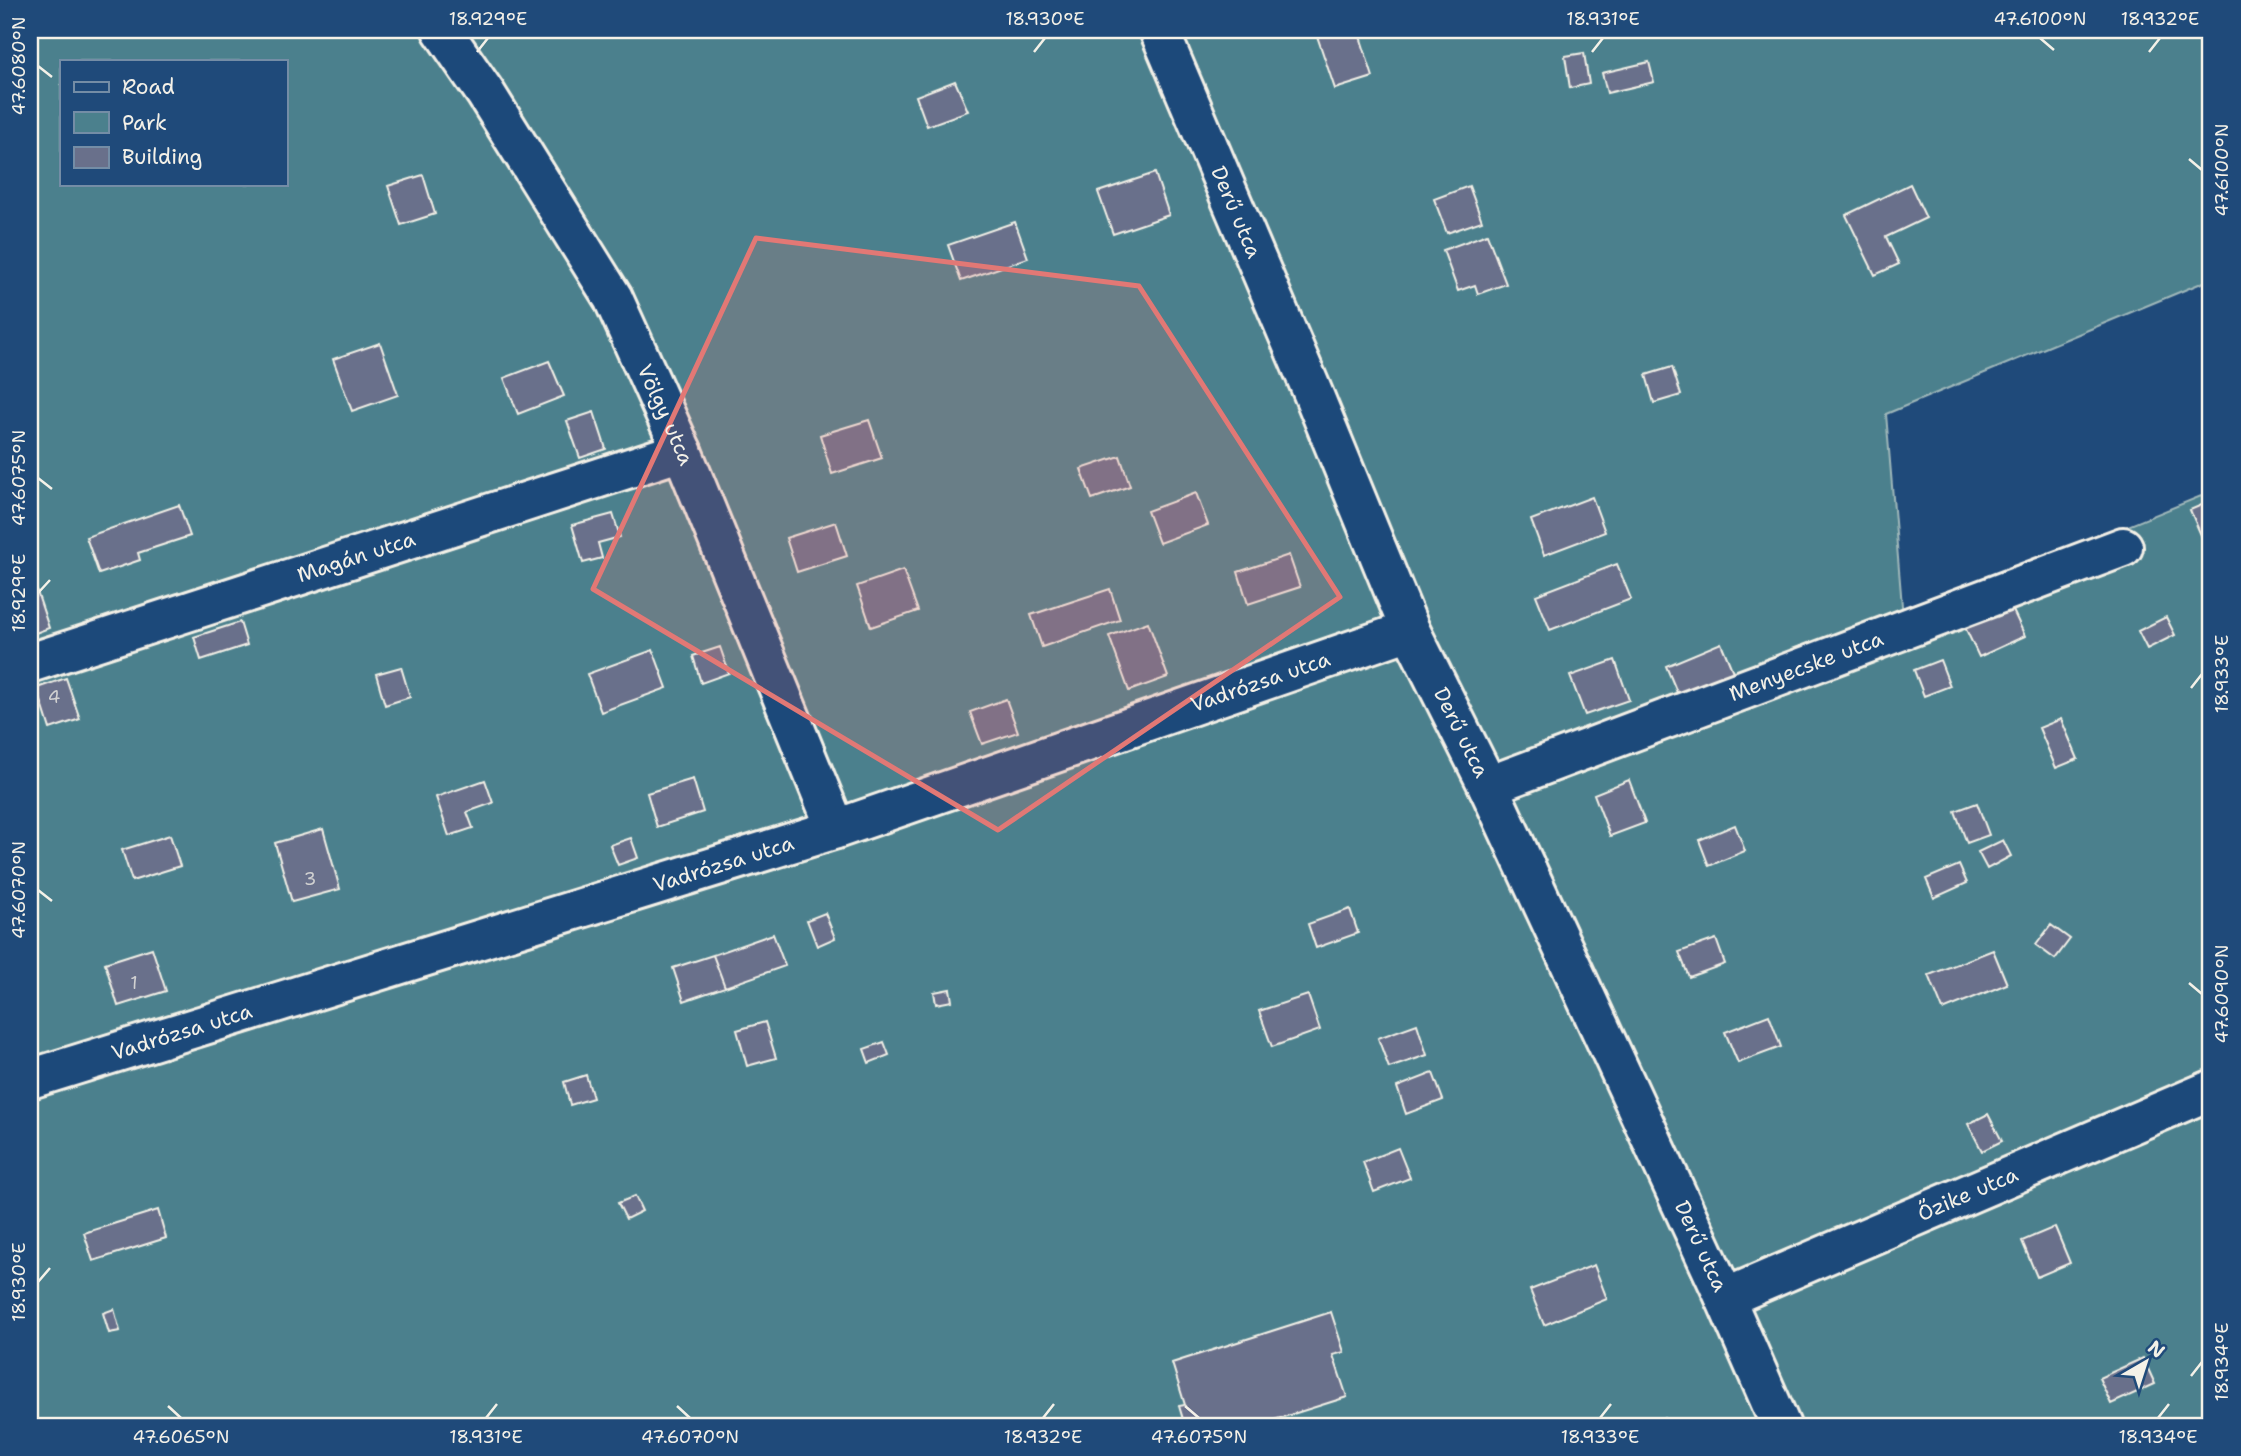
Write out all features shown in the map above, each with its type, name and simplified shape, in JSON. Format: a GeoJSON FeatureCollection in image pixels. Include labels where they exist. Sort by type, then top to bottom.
{"type":"FeatureCollection","features":[{"type":"Feature","properties":{"kind":"street","name":"Völgy utca"},"geometry":{"type":"LineString","coordinates":[[442,30],[486,94],[613,298],[682,451],[836,829]]}},
{"type":"Feature","properties":{"kind":"street","name":"Derű utca"},"geometry":{"type":"LineString","coordinates":[[1159,30],[1410,630],[1488,786],[1725,1298],[1781,1426]]}},
{"type":"Feature","properties":{"kind":"street","name":"Magán utca"},"geometry":{"type":"LineString","coordinates":[[30,663],[682,451]]}},
{"type":"Feature","properties":{"kind":"street","name":"Menyecske utca"},"geometry":{"type":"LineString","coordinates":[[1488,786],[2123,547]]}},
{"type":"Feature","properties":{"kind":"street","name":"Vadrózsa utca"},"geometry":{"type":"LineString","coordinates":[[30,1079],[836,829],[1410,630]]}},
{"type":"Feature","properties":{"kind":"street","name":"Őzike utca"},"geometry":{"type":"LineString","coordinates":[[1725,1298],[2211,1090]]}},
{"type":"Feature","properties":{"kind":"highlighted area"},"geometry":{"type":"Polygon","coordinates":[[[756,238],[1139,286],[1340,597],[998,830],[593,589],[756,238]]]}},
{"type":"Feature","properties":{"kind":"green space"},"geometry":{"type":"Polygon","coordinates":[[[30,30],[2211,30],[2211,279],[1886,414],[1903,618],[2211,492],[2211,1426],[30,1426],[30,30]]]}},
{"type":"Feature","properties":{"kind":"building"},"geometry":{"type":"Polygon","coordinates":[[[1335,30],[1358,30],[1373,77],[1335,89],[1317,36],[1335,30]]]}},
{"type":"Feature","properties":{"kind":"building"},"geometry":{"type":"Polygon","coordinates":[[[1584,53],[1589,84],[1570,88],[1565,56],[1584,53]]]}},
{"type":"Feature","properties":{"kind":"building"},"geometry":{"type":"Polygon","coordinates":[[[1649,62],[1654,82],[1607,93],[1602,73],[1649,62]]]}},
{"type":"Feature","properties":{"kind":"building"},"geometry":{"type":"Polygon","coordinates":[[[955,81],[968,111],[927,126],[916,96],[955,81]]]}},
{"type":"Feature","properties":{"kind":"building"},"geometry":{"type":"Polygon","coordinates":[[[1155,173],[1169,215],[1113,234],[1098,192],[1155,173]]]}},
{"type":"Feature","properties":{"kind":"building"},"geometry":{"type":"Polygon","coordinates":[[[423,175],[435,214],[401,225],[388,186],[423,175]]]}},
{"type":"Feature","properties":{"kind":"building"},"geometry":{"type":"Polygon","coordinates":[[[1910,184],[1926,218],[1886,237],[1899,264],[1875,275],[1846,215],[1910,184]]]}},
{"type":"Feature","properties":{"kind":"building"},"geometry":{"type":"Polygon","coordinates":[[[1469,186],[1482,221],[1447,233],[1434,199],[1469,186]]]}},
{"type":"Feature","properties":{"kind":"building"},"geometry":{"type":"Polygon","coordinates":[[[1015,222],[1028,258],[961,281],[948,245],[1015,222]]]}},
{"type":"Feature","properties":{"kind":"building"},"geometry":{"type":"Polygon","coordinates":[[[1487,234],[1506,284],[1478,294],[1475,285],[1458,291],[1443,250],[1487,234]]]}},
{"type":"Feature","properties":{"kind":"building"},"geometry":{"type":"Polygon","coordinates":[[[380,343],[398,395],[352,411],[333,359],[380,343]]]}},
{"type":"Feature","properties":{"kind":"building"},"geometry":{"type":"Polygon","coordinates":[[[549,361],[564,396],[518,414],[504,378],[549,361]]]}},
{"type":"Feature","properties":{"kind":"building"},"geometry":{"type":"Polygon","coordinates":[[[1672,367],[1681,395],[1654,403],[1646,375],[1672,367]]]}},
{"type":"Feature","properties":{"kind":"building"},"geometry":{"type":"Polygon","coordinates":[[[594,412],[606,449],[580,458],[567,421],[594,412]]]}},
{"type":"Feature","properties":{"kind":"building"},"geometry":{"type":"Polygon","coordinates":[[[869,420],[882,458],[832,474],[820,435],[869,420]]]}},
{"type":"Feature","properties":{"kind":"building"},"geometry":{"type":"Polygon","coordinates":[[[1120,456],[1130,486],[1092,499],[1081,469],[1120,456]]]}},
{"type":"Feature","properties":{"kind":"building"},"geometry":{"type":"Polygon","coordinates":[[[1196,493],[1208,525],[1159,543],[1147,511],[1196,493]]]}},
{"type":"Feature","properties":{"kind":"building"},"geometry":{"type":"Polygon","coordinates":[[[1592,497],[1605,532],[1544,555],[1531,520],[1592,497]]]}},
{"type":"Feature","properties":{"kind":"building"},"geometry":{"type":"Polygon","coordinates":[[[2211,501],[2211,549],[2208,551],[2190,510],[2211,501]]]}},
{"type":"Feature","properties":{"kind":"building"},"geometry":{"type":"Polygon","coordinates":[[[179,505],[190,536],[138,553],[140,560],[99,574],[86,537],[179,505]]]}},
{"type":"Feature","properties":{"kind":"building"},"geometry":{"type":"Polygon","coordinates":[[[613,514],[620,537],[598,543],[602,558],[583,563],[572,525],[613,514]]]}},
{"type":"Feature","properties":{"kind":"building"},"geometry":{"type":"Polygon","coordinates":[[[836,522],[847,556],[797,572],[786,538],[836,522]]]}},
{"type":"Feature","properties":{"kind":"building"},"geometry":{"type":"Polygon","coordinates":[[[1289,555],[1300,587],[1248,604],[1238,572],[1289,555]]]}},
{"type":"Feature","properties":{"kind":"building"},"geometry":{"type":"Polygon","coordinates":[[[1617,564],[1631,599],[1550,630],[1536,595],[1617,564]]]}},
{"type":"Feature","properties":{"kind":"building"},"geometry":{"type":"Polygon","coordinates":[[[903,570],[918,611],[871,627],[857,586],[903,570]]]}},
{"type":"Feature","properties":{"kind":"building"},"geometry":{"type":"Polygon","coordinates":[[[36,589],[49,628],[30,635],[30,591],[36,589]]]}},
{"type":"Feature","properties":{"kind":"building"},"geometry":{"type":"Polygon","coordinates":[[[1110,589],[1120,620],[1042,647],[1031,615],[1110,589]]]}},
{"type":"Feature","properties":{"kind":"building"},"geometry":{"type":"Polygon","coordinates":[[[2009,602],[2025,636],[1979,657],[1963,623],[2009,602]]]}},
{"type":"Feature","properties":{"kind":"building"},"geometry":{"type":"Polygon","coordinates":[[[2166,617],[2175,635],[2147,649],[2138,631],[2166,617]]]}},
{"type":"Feature","properties":{"kind":"building"},"geometry":{"type":"Polygon","coordinates":[[[240,622],[247,645],[201,660],[194,637],[240,622]]]}},
{"type":"Feature","properties":{"kind":"building"},"geometry":{"type":"Polygon","coordinates":[[[1148,622],[1168,677],[1129,691],[1109,636],[1148,622]]]}},
{"type":"Feature","properties":{"kind":"building"},"geometry":{"type":"Polygon","coordinates":[[[1721,643],[1736,679],[1681,702],[1666,666],[1721,643]]]}},
{"type":"Feature","properties":{"kind":"building"},"geometry":{"type":"Polygon","coordinates":[[[720,647],[729,673],[701,683],[693,656],[720,647]]]}},
{"type":"Feature","properties":{"kind":"building"},"geometry":{"type":"Polygon","coordinates":[[[653,650],[667,688],[601,712],[587,674],[653,650]]]}},
{"type":"Feature","properties":{"kind":"building"},"geometry":{"type":"Polygon","coordinates":[[[1615,660],[1629,700],[1585,715],[1570,676],[1615,660]]]}},
{"type":"Feature","properties":{"kind":"building"},"geometry":{"type":"Polygon","coordinates":[[[1940,660],[1950,686],[1924,696],[1914,670],[1940,660]]]}},
{"type":"Feature","properties":{"kind":"building"},"geometry":{"type":"Polygon","coordinates":[[[401,667],[410,697],[385,705],[376,674],[401,667]]]}},
{"type":"Feature","properties":{"kind":"building"},"geometry":{"type":"Polygon","coordinates":[[[66,678],[80,719],[50,729],[37,688],[66,678]]]}},
{"type":"Feature","properties":{"kind":"building"},"geometry":{"type":"Polygon","coordinates":[[[1006,699],[1018,732],[982,744],[970,712],[1006,699]]]}},
{"type":"Feature","properties":{"kind":"building"},"geometry":{"type":"Polygon","coordinates":[[[2061,719],[2078,759],[2056,768],[2039,728],[2061,719]]]}},
{"type":"Feature","properties":{"kind":"building"},"geometry":{"type":"Polygon","coordinates":[[[693,779],[703,812],[657,827],[647,793],[693,779]]]}},
{"type":"Feature","properties":{"kind":"building"},"geometry":{"type":"Polygon","coordinates":[[[485,780],[493,803],[467,812],[473,828],[449,836],[436,797],[485,780]]]}},
{"type":"Feature","properties":{"kind":"building"},"geometry":{"type":"Polygon","coordinates":[[[1629,780],[1645,823],[1610,836],[1594,794],[1629,780]]]}},
{"type":"Feature","properties":{"kind":"building"},"geometry":{"type":"Polygon","coordinates":[[[1977,803],[1989,835],[1967,843],[1955,811],[1977,803]]]}},
{"type":"Feature","properties":{"kind":"building"},"geometry":{"type":"Polygon","coordinates":[[[1735,825],[1745,851],[1709,866],[1699,840],[1735,825]]]}},
{"type":"Feature","properties":{"kind":"building"},"geometry":{"type":"Polygon","coordinates":[[[323,829],[340,889],[292,902],[275,843],[323,829]]]}},
{"type":"Feature","properties":{"kind":"building"},"geometry":{"type":"Polygon","coordinates":[[[170,835],[180,866],[132,881],[122,850],[170,835]]]}},
{"type":"Feature","properties":{"kind":"building"},"geometry":{"type":"Polygon","coordinates":[[[631,838],[638,858],[618,865],[610,845],[631,838]]]}},
{"type":"Feature","properties":{"kind":"building"},"geometry":{"type":"Polygon","coordinates":[[[2003,840],[2011,856],[1987,869],[1978,852],[2003,840]]]}},
{"type":"Feature","properties":{"kind":"building"},"geometry":{"type":"Polygon","coordinates":[[[1959,865],[1967,883],[1934,898],[1926,879],[1959,865]]]}},
{"type":"Feature","properties":{"kind":"building"},"geometry":{"type":"Polygon","coordinates":[[[1350,909],[1358,933],[1316,948],[1308,924],[1350,909]]]}},
{"type":"Feature","properties":{"kind":"building"},"geometry":{"type":"Polygon","coordinates":[[[825,913],[835,938],[817,946],[807,920],[825,913]]]}},
{"type":"Feature","properties":{"kind":"building"},"geometry":{"type":"Polygon","coordinates":[[[2051,925],[2070,939],[2055,959],[2036,945],[2051,925]]]}},
{"type":"Feature","properties":{"kind":"building"},"geometry":{"type":"Polygon","coordinates":[[[773,934],[785,966],[725,987],[713,955],[773,934]]]}},
{"type":"Feature","properties":{"kind":"building"},"geometry":{"type":"Polygon","coordinates":[[[1716,939],[1725,964],[1689,977],[1679,952],[1716,939]]]}},
{"type":"Feature","properties":{"kind":"building"},"geometry":{"type":"Polygon","coordinates":[[[152,948],[166,991],[118,1006],[105,963],[152,948]]]}},
{"type":"Feature","properties":{"kind":"building"},"geometry":{"type":"Polygon","coordinates":[[[1993,950],[2007,984],[1943,1010],[1929,975],[1993,950]]]}},
{"type":"Feature","properties":{"kind":"building"},"geometry":{"type":"Polygon","coordinates":[[[713,955],[725,987],[684,1001],[673,968],[713,955]]]}},
{"type":"Feature","properties":{"kind":"building"},"geometry":{"type":"Polygon","coordinates":[[[950,989],[952,1001],[936,1004],[934,992],[950,989]]]}},
{"type":"Feature","properties":{"kind":"building"},"geometry":{"type":"Polygon","coordinates":[[[1308,995],[1320,1030],[1272,1047],[1259,1011],[1308,995]]]}},
{"type":"Feature","properties":{"kind":"building"},"geometry":{"type":"Polygon","coordinates":[[[1769,1015],[1781,1047],[1738,1063],[1725,1032],[1769,1015]]]}},
{"type":"Feature","properties":{"kind":"building"},"geometry":{"type":"Polygon","coordinates":[[[765,1022],[776,1058],[747,1066],[737,1030],[765,1022]]]}},
{"type":"Feature","properties":{"kind":"building"},"geometry":{"type":"Polygon","coordinates":[[[1417,1024],[1427,1055],[1389,1068],[1378,1038],[1417,1024]]]}},
{"type":"Feature","properties":{"kind":"building"},"geometry":{"type":"Polygon","coordinates":[[[884,1042],[889,1055],[869,1063],[864,1049],[884,1042]]]}},
{"type":"Feature","properties":{"kind":"building"},"geometry":{"type":"Polygon","coordinates":[[[1433,1073],[1443,1100],[1406,1114],[1397,1087],[1433,1073]]]}},
{"type":"Feature","properties":{"kind":"building"},"geometry":{"type":"Polygon","coordinates":[[[586,1075],[593,1098],[570,1105],[564,1082],[586,1075]]]}},
{"type":"Feature","properties":{"kind":"building"},"geometry":{"type":"Polygon","coordinates":[[[1988,1114],[2002,1141],[1982,1151],[1968,1124],[1988,1114]]]}},
{"type":"Feature","properties":{"kind":"building"},"geometry":{"type":"Polygon","coordinates":[[[1398,1148],[1410,1178],[1374,1192],[1363,1162],[1398,1148]]]}},
{"type":"Feature","properties":{"kind":"building"},"geometry":{"type":"Polygon","coordinates":[[[635,1196],[642,1211],[626,1219],[618,1203],[635,1196]]]}},
{"type":"Feature","properties":{"kind":"building"},"geometry":{"type":"Polygon","coordinates":[[[158,1210],[166,1238],[93,1261],[84,1233],[158,1210]]]}},
{"type":"Feature","properties":{"kind":"building"},"geometry":{"type":"Polygon","coordinates":[[[2055,1227],[2070,1263],[2037,1277],[2022,1241],[2055,1227]]]}},
{"type":"Feature","properties":{"kind":"building"},"geometry":{"type":"Polygon","coordinates":[[[1594,1265],[1607,1299],[1544,1325],[1530,1290],[1594,1265]]]}},
{"type":"Feature","properties":{"kind":"building"},"geometry":{"type":"Polygon","coordinates":[[[114,1309],[120,1331],[109,1333],[103,1313],[114,1309]]]}},
{"type":"Feature","properties":{"kind":"building"},"geometry":{"type":"Polygon","coordinates":[[[1331,1312],[1344,1352],[1333,1355],[1347,1397],[1255,1426],[1185,1426],[1179,1406],[1185,1405],[1172,1363],[1331,1312]]]}},
{"type":"Feature","properties":{"kind":"building"},"geometry":{"type":"Polygon","coordinates":[[[2143,1358],[2155,1384],[2111,1404],[2099,1378],[2143,1358]]]}},
{"type":"Feature","properties":{"kind":"building"},"geometry":{"type":"Polygon","coordinates":[[[1664,1418],[1667,1426],[1643,1426],[1664,1418]]]}}]}
